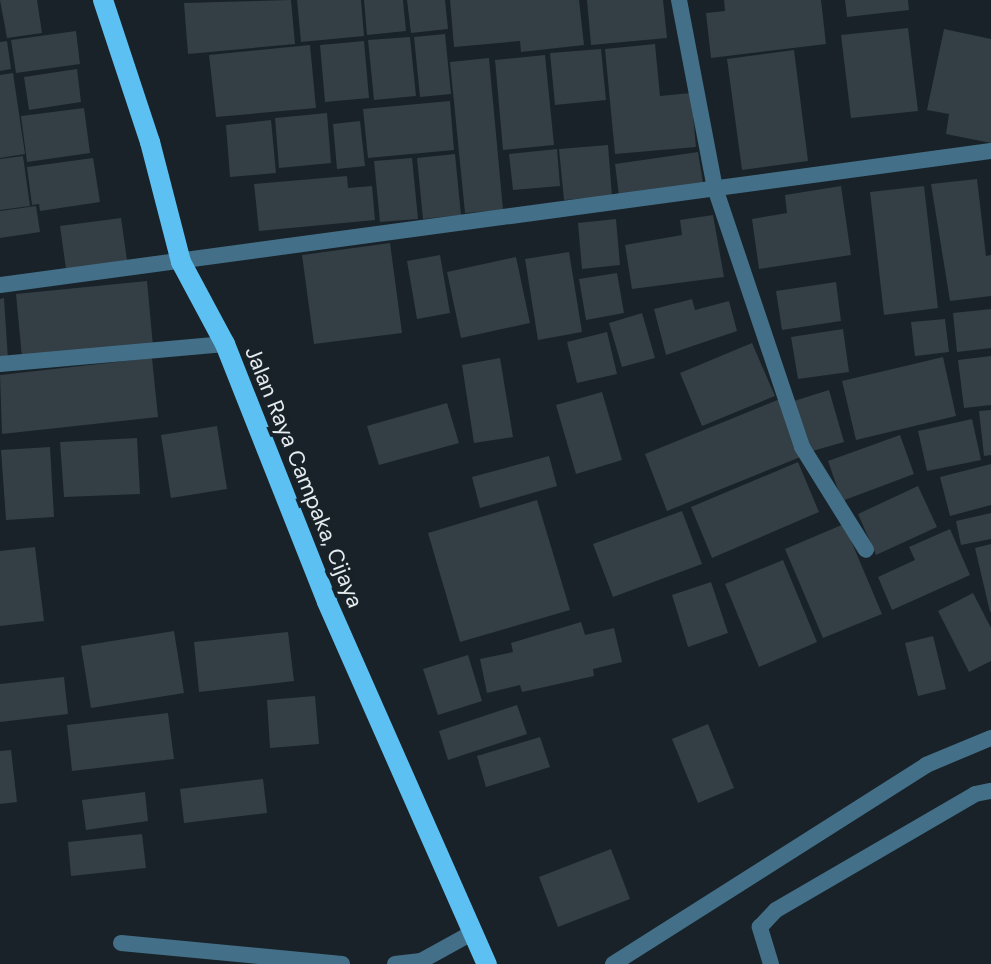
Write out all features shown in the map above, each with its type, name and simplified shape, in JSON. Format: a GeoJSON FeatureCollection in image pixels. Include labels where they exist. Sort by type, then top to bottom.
{"type":"FeatureCollection","features":[{"type":"Feature","properties":{"kind":"main road","name":"Jalan Raya Campaka, Cijaya"},"geometry":{"type":"LineString","coordinates":[[103,0],[150,142],[181,262],[225,344],[327,602],[487,964]]}},
{"type":"Feature","properties":{"kind":"street"},"geometry":{"type":"LineString","coordinates":[[679,0],[715,188],[802,447],[866,550]]}},
{"type":"Feature","properties":{"kind":"street"},"geometry":{"type":"LineString","coordinates":[[0,285],[181,262],[542,208],[991,151]]}},
{"type":"Feature","properties":{"kind":"street"},"geometry":{"type":"LineString","coordinates":[[0,364],[225,344]]}},
{"type":"Feature","properties":{"kind":"street"},"geometry":{"type":"LineString","coordinates":[[613,964],[926,765],[991,738]]}},
{"type":"Feature","properties":{"kind":"street"},"geometry":{"type":"LineString","coordinates":[[771,964],[760,927],[776,910],[975,794],[991,791]]}},
{"type":"Feature","properties":{"kind":"street"},"geometry":{"type":"LineString","coordinates":[[395,964],[421,961],[472,933]]}},
{"type":"Feature","properties":{"kind":"street"},"geometry":{"type":"LineString","coordinates":[[121,943],[342,964]]}},
{"type":"Feature","properties":{"kind":"building"},"geometry":{"type":"Polygon","coordinates":[[[0,0],[37,0],[42,33],[7,38],[0,0]]]}},
{"type":"Feature","properties":{"kind":"building"},"geometry":{"type":"Polygon","coordinates":[[[291,0],[295,44],[188,54],[184,3],[291,0]]]}},
{"type":"Feature","properties":{"kind":"building"},"geometry":{"type":"Polygon","coordinates":[[[297,0],[361,0],[364,36],[301,42],[297,0]]]}},
{"type":"Feature","properties":{"kind":"building"},"geometry":{"type":"Polygon","coordinates":[[[364,0],[403,0],[406,31],[367,35],[364,0]]]}},
{"type":"Feature","properties":{"kind":"building"},"geometry":{"type":"Polygon","coordinates":[[[407,0],[445,0],[448,29],[411,33],[407,0]]]}},
{"type":"Feature","properties":{"kind":"building"},"geometry":{"type":"Polygon","coordinates":[[[450,0],[579,0],[584,45],[521,52],[520,41],[454,47],[450,0]]]}},
{"type":"Feature","properties":{"kind":"building"},"geometry":{"type":"Polygon","coordinates":[[[587,0],[663,0],[667,38],[591,45],[587,0]]]}},
{"type":"Feature","properties":{"kind":"building"},"geometry":{"type":"Polygon","coordinates":[[[724,0],[821,0],[826,44],[711,58],[706,13],[725,11],[724,0]]]}},
{"type":"Feature","properties":{"kind":"building"},"geometry":{"type":"Polygon","coordinates":[[[845,0],[908,0],[909,10],[847,17],[845,0]]]}},
{"type":"Feature","properties":{"kind":"building"},"geometry":{"type":"Polygon","coordinates":[[[908,28],[918,111],[851,118],[841,35],[908,28]]]}},
{"type":"Feature","properties":{"kind":"building"},"geometry":{"type":"Polygon","coordinates":[[[944,29],[991,39],[991,143],[946,134],[949,114],[927,110],[944,29]]]}},
{"type":"Feature","properties":{"kind":"building"},"geometry":{"type":"Polygon","coordinates":[[[76,31],[80,64],[16,73],[11,40],[76,31]]]}},
{"type":"Feature","properties":{"kind":"building"},"geometry":{"type":"Polygon","coordinates":[[[445,34],[451,94],[420,97],[414,37],[445,34]]]}},
{"type":"Feature","properties":{"kind":"building"},"geometry":{"type":"Polygon","coordinates":[[[410,37],[416,96],[374,100],[368,40],[410,37]]]}},
{"type":"Feature","properties":{"kind":"building"},"geometry":{"type":"Polygon","coordinates":[[[7,41],[11,69],[0,71],[0,42],[7,41]]]}},
{"type":"Feature","properties":{"kind":"building"},"geometry":{"type":"Polygon","coordinates":[[[364,41],[369,98],[325,102],[320,45],[364,41]]]}},
{"type":"Feature","properties":{"kind":"building"},"geometry":{"type":"Polygon","coordinates":[[[655,44],[660,96],[691,93],[696,147],[615,154],[605,49],[655,44]]]}},
{"type":"Feature","properties":{"kind":"building"},"geometry":{"type":"Polygon","coordinates":[[[310,45],[316,108],[216,117],[209,55],[310,45]]]}},
{"type":"Feature","properties":{"kind":"building"},"geometry":{"type":"Polygon","coordinates":[[[601,49],[606,100],[555,105],[550,53],[601,49]]]}},
{"type":"Feature","properties":{"kind":"building"},"geometry":{"type":"Polygon","coordinates":[[[794,50],[808,161],[742,170],[727,59],[794,50]]]}},
{"type":"Feature","properties":{"kind":"building"},"geometry":{"type":"Polygon","coordinates":[[[545,55],[554,145],[503,150],[495,60],[545,55]]]}},
{"type":"Feature","properties":{"kind":"building"},"geometry":{"type":"Polygon","coordinates":[[[489,58],[503,210],[465,213],[450,62],[489,58]]]}},
{"type":"Feature","properties":{"kind":"building"},"geometry":{"type":"Polygon","coordinates":[[[77,69],[81,102],[29,110],[24,77],[77,69]]]}},
{"type":"Feature","properties":{"kind":"building"},"geometry":{"type":"Polygon","coordinates":[[[13,73],[25,154],[0,158],[0,75],[13,73]]]}},
{"type":"Feature","properties":{"kind":"building"},"geometry":{"type":"Polygon","coordinates":[[[450,101],[454,150],[368,158],[363,109],[450,101]]]}},
{"type":"Feature","properties":{"kind":"building"},"geometry":{"type":"Polygon","coordinates":[[[84,108],[90,153],[27,162],[21,116],[84,108]]]}},
{"type":"Feature","properties":{"kind":"building"},"geometry":{"type":"Polygon","coordinates":[[[327,113],[331,163],[279,168],[275,118],[327,113]]]}},
{"type":"Feature","properties":{"kind":"building"},"geometry":{"type":"Polygon","coordinates":[[[271,120],[276,173],[230,177],[226,125],[271,120]]]}},
{"type":"Feature","properties":{"kind":"building"},"geometry":{"type":"Polygon","coordinates":[[[360,121],[365,166],[337,169],[333,124],[360,121]]]}},
{"type":"Feature","properties":{"kind":"building"},"geometry":{"type":"Polygon","coordinates":[[[608,145],[612,196],[564,200],[559,149],[608,145]]]}},
{"type":"Feature","properties":{"kind":"building"},"geometry":{"type":"Polygon","coordinates":[[[557,149],[560,186],[513,190],[509,154],[557,149]]]}},
{"type":"Feature","properties":{"kind":"building"},"geometry":{"type":"Polygon","coordinates":[[[698,152],[703,183],[619,196],[615,164],[698,152]]]}},
{"type":"Feature","properties":{"kind":"building"},"geometry":{"type":"Polygon","coordinates":[[[455,154],[461,215],[423,219],[417,158],[455,154]]]}},
{"type":"Feature","properties":{"kind":"building"},"geometry":{"type":"Polygon","coordinates":[[[23,156],[30,206],[0,210],[0,159],[23,156]]]}},
{"type":"Feature","properties":{"kind":"building"},"geometry":{"type":"Polygon","coordinates":[[[93,158],[100,202],[40,211],[39,204],[32,205],[27,167],[93,158]]]}},
{"type":"Feature","properties":{"kind":"building"},"geometry":{"type":"Polygon","coordinates":[[[412,158],[418,219],[380,222],[374,161],[412,158]]]}},
{"type":"Feature","properties":{"kind":"building"},"geometry":{"type":"Polygon","coordinates":[[[347,176],[348,188],[372,186],[375,220],[259,231],[254,184],[347,176]]]}},
{"type":"Feature","properties":{"kind":"building"},"geometry":{"type":"Polygon","coordinates":[[[977,179],[986,256],[991,255],[991,296],[950,301],[931,184],[977,179]]]}},
{"type":"Feature","properties":{"kind":"building"},"geometry":{"type":"Polygon","coordinates":[[[841,186],[851,255],[759,269],[752,219],[787,213],[785,195],[841,186]]]}},
{"type":"Feature","properties":{"kind":"building"},"geometry":{"type":"Polygon","coordinates":[[[924,186],[938,308],[884,315],[870,192],[924,186]]]}},
{"type":"Feature","properties":{"kind":"building"},"geometry":{"type":"Polygon","coordinates":[[[36,206],[40,232],[0,238],[0,211],[36,206]]]}},
{"type":"Feature","properties":{"kind":"building"},"geometry":{"type":"Polygon","coordinates":[[[713,215],[724,277],[632,289],[625,245],[682,235],[680,220],[713,215]]]}},
{"type":"Feature","properties":{"kind":"building"},"geometry":{"type":"Polygon","coordinates":[[[121,218],[127,260],[66,269],[60,226],[121,218]]]}},
{"type":"Feature","properties":{"kind":"building"},"geometry":{"type":"Polygon","coordinates":[[[616,219],[620,265],[582,269],[578,223],[616,219]]]}},
{"type":"Feature","properties":{"kind":"building"},"geometry":{"type":"Polygon","coordinates":[[[390,243],[402,333],[314,344],[302,255],[390,243]]]}},
{"type":"Feature","properties":{"kind":"building"},"geometry":{"type":"Polygon","coordinates":[[[569,252],[582,332],[538,340],[525,259],[569,252]]]}},
{"type":"Feature","properties":{"kind":"building"},"geometry":{"type":"Polygon","coordinates":[[[440,255],[450,313],[417,319],[407,261],[440,255]]]}},
{"type":"Feature","properties":{"kind":"building"},"geometry":{"type":"Polygon","coordinates":[[[516,257],[530,323],[461,338],[447,272],[516,257]]]}},
{"type":"Feature","properties":{"kind":"building"},"geometry":{"type":"Polygon","coordinates":[[[617,273],[624,313],[586,320],[579,279],[617,273]]]}},
{"type":"Feature","properties":{"kind":"building"},"geometry":{"type":"Polygon","coordinates":[[[147,281],[153,346],[22,358],[16,294],[147,281]]]}},
{"type":"Feature","properties":{"kind":"building"},"geometry":{"type":"Polygon","coordinates":[[[836,282],[841,321],[782,330],[776,291],[836,282]]]}},
{"type":"Feature","properties":{"kind":"building"},"geometry":{"type":"Polygon","coordinates":[[[4,298],[8,360],[0,361],[0,299],[4,298]]]}},
{"type":"Feature","properties":{"kind":"building"},"geometry":{"type":"Polygon","coordinates":[[[692,299],[695,310],[729,301],[737,331],[666,355],[654,309],[692,299]]]}},
{"type":"Feature","properties":{"kind":"building"},"geometry":{"type":"Polygon","coordinates":[[[991,309],[991,348],[957,352],[953,313],[991,309]]]}},
{"type":"Feature","properties":{"kind":"building"},"geometry":{"type":"Polygon","coordinates":[[[642,313],[655,358],[622,367],[609,323],[642,313]]]}},
{"type":"Feature","properties":{"kind":"building"},"geometry":{"type":"Polygon","coordinates":[[[945,319],[949,352],[915,356],[911,322],[945,319]]]}},
{"type":"Feature","properties":{"kind":"building"},"geometry":{"type":"Polygon","coordinates":[[[843,329],[849,372],[798,379],[791,337],[843,329]]]}},
{"type":"Feature","properties":{"kind":"building"},"geometry":{"type":"Polygon","coordinates":[[[607,332],[617,374],[577,383],[567,342],[607,332]]]}},
{"type":"Feature","properties":{"kind":"building"},"geometry":{"type":"Polygon","coordinates":[[[752,343],[775,396],[702,426],[680,373],[752,343]]]}},
{"type":"Feature","properties":{"kind":"building"},"geometry":{"type":"Polygon","coordinates":[[[991,356],[991,405],[964,408],[958,360],[991,356]]]}},
{"type":"Feature","properties":{"kind":"building"},"geometry":{"type":"Polygon","coordinates":[[[943,357],[956,416],[856,440],[842,381],[943,357]]]}},
{"type":"Feature","properties":{"kind":"building"},"geometry":{"type":"Polygon","coordinates":[[[152,358],[158,417],[2,434],[0,375],[152,358]]]}},
{"type":"Feature","properties":{"kind":"building"},"geometry":{"type":"Polygon","coordinates":[[[500,358],[513,437],[474,443],[462,365],[500,358]]]}},
{"type":"Feature","properties":{"kind":"building"},"geometry":{"type":"Polygon","coordinates":[[[829,390],[844,442],[809,452],[794,401],[829,390]]]}},
{"type":"Feature","properties":{"kind":"building"},"geometry":{"type":"Polygon","coordinates":[[[602,392],[622,460],[576,474],[556,405],[602,392]]]}},
{"type":"Feature","properties":{"kind":"building"},"geometry":{"type":"Polygon","coordinates":[[[780,399],[803,456],[667,511],[645,454],[780,399]]]}},
{"type":"Feature","properties":{"kind":"building"},"geometry":{"type":"Polygon","coordinates":[[[447,403],[459,443],[379,465],[367,426],[447,403]]]}},
{"type":"Feature","properties":{"kind":"building"},"geometry":{"type":"Polygon","coordinates":[[[991,410],[991,455],[984,456],[979,411],[991,410]]]}},
{"type":"Feature","properties":{"kind":"building"},"geometry":{"type":"Polygon","coordinates":[[[972,419],[981,460],[927,471],[918,431],[972,419]]]}},
{"type":"Feature","properties":{"kind":"building"},"geometry":{"type":"Polygon","coordinates":[[[217,426],[227,489],[171,498],[161,435],[217,426]]]}},
{"type":"Feature","properties":{"kind":"building"},"geometry":{"type":"Polygon","coordinates":[[[900,435],[914,474],[842,501],[828,461],[900,435]]]}},
{"type":"Feature","properties":{"kind":"building"},"geometry":{"type":"Polygon","coordinates":[[[137,438],[140,494],[64,497],[60,442],[137,438]]]}},
{"type":"Feature","properties":{"kind":"building"},"geometry":{"type":"Polygon","coordinates":[[[50,447],[54,517],[6,520],[1,450],[50,447]]]}},
{"type":"Feature","properties":{"kind":"building"},"geometry":{"type":"Polygon","coordinates":[[[549,456],[557,486],[480,508],[472,477],[549,456]]]}},
{"type":"Feature","properties":{"kind":"building"},"geometry":{"type":"Polygon","coordinates":[[[798,462],[819,512],[712,558],[691,507],[798,462]]]}},
{"type":"Feature","properties":{"kind":"building"},"geometry":{"type":"Polygon","coordinates":[[[991,464],[991,505],[950,516],[940,477],[991,464]]]}},
{"type":"Feature","properties":{"kind":"building"},"geometry":{"type":"Polygon","coordinates":[[[918,486],[937,527],[876,555],[858,514],[918,486]]]}},
{"type":"Feature","properties":{"kind":"building"},"geometry":{"type":"Polygon","coordinates":[[[537,500],[570,610],[460,642],[428,533],[537,500]]]}},
{"type":"Feature","properties":{"kind":"building"},"geometry":{"type":"Polygon","coordinates":[[[682,511],[702,564],[613,597],[593,544],[682,511]]]}},
{"type":"Feature","properties":{"kind":"building"},"geometry":{"type":"Polygon","coordinates":[[[991,513],[991,539],[961,545],[956,521],[991,513]]]}},
{"type":"Feature","properties":{"kind":"building"},"geometry":{"type":"Polygon","coordinates":[[[844,524],[882,614],[823,638],[785,549],[844,524]]]}},
{"type":"Feature","properties":{"kind":"building"},"geometry":{"type":"Polygon","coordinates":[[[950,529],[970,575],[892,610],[878,577],[915,560],[909,547],[950,529]]]}},
{"type":"Feature","properties":{"kind":"building"},"geometry":{"type":"Polygon","coordinates":[[[991,544],[991,612],[990,612],[975,548],[991,544]]]}},
{"type":"Feature","properties":{"kind":"building"},"geometry":{"type":"Polygon","coordinates":[[[35,547],[44,621],[0,626],[0,551],[35,547]]]}},
{"type":"Feature","properties":{"kind":"building"},"geometry":{"type":"Polygon","coordinates":[[[783,560],[817,642],[759,667],[725,584],[783,560]]]}},
{"type":"Feature","properties":{"kind":"building"},"geometry":{"type":"Polygon","coordinates":[[[711,582],[728,633],[688,647],[672,595],[711,582]]]}},
{"type":"Feature","properties":{"kind":"building"},"geometry":{"type":"Polygon","coordinates":[[[973,593],[991,628],[991,661],[969,672],[938,611],[973,593]]]}},
{"type":"Feature","properties":{"kind":"building"},"geometry":{"type":"Polygon","coordinates":[[[581,622],[585,635],[614,628],[622,662],[593,669],[594,676],[522,692],[520,685],[487,693],[480,659],[513,652],[511,643],[581,622]]]}},
{"type":"Feature","properties":{"kind":"building"},"geometry":{"type":"Polygon","coordinates":[[[174,631],[184,693],[91,708],[81,646],[174,631]]]}},
{"type":"Feature","properties":{"kind":"building"},"geometry":{"type":"Polygon","coordinates":[[[288,632],[294,681],[199,692],[194,642],[288,632]]]}},
{"type":"Feature","properties":{"kind":"building"},"geometry":{"type":"Polygon","coordinates":[[[933,636],[946,689],[918,696],[905,643],[933,636]]]}},
{"type":"Feature","properties":{"kind":"building"},"geometry":{"type":"Polygon","coordinates":[[[468,655],[482,701],[438,715],[423,669],[468,655]]]}},
{"type":"Feature","properties":{"kind":"building"},"geometry":{"type":"Polygon","coordinates":[[[64,677],[68,714],[0,722],[0,684],[64,677]]]}},
{"type":"Feature","properties":{"kind":"building"},"geometry":{"type":"Polygon","coordinates":[[[315,696],[319,744],[270,748],[267,700],[315,696]]]}},
{"type":"Feature","properties":{"kind":"building"},"geometry":{"type":"Polygon","coordinates":[[[517,705],[527,734],[448,760],[439,731],[517,705]]]}},
{"type":"Feature","properties":{"kind":"building"},"geometry":{"type":"Polygon","coordinates":[[[168,713],[174,759],[72,771],[67,725],[168,713]]]}},
{"type":"Feature","properties":{"kind":"building"},"geometry":{"type":"Polygon","coordinates":[[[708,724],[734,788],[698,803],[672,739],[708,724]]]}},
{"type":"Feature","properties":{"kind":"building"},"geometry":{"type":"Polygon","coordinates":[[[540,737],[550,767],[486,787],[477,756],[540,737]]]}},
{"type":"Feature","properties":{"kind":"building"},"geometry":{"type":"Polygon","coordinates":[[[11,750],[17,802],[0,804],[0,751],[11,750]]]}},
{"type":"Feature","properties":{"kind":"building"},"geometry":{"type":"Polygon","coordinates":[[[263,779],[267,813],[184,823],[180,789],[263,779]]]}},
{"type":"Feature","properties":{"kind":"building"},"geometry":{"type":"Polygon","coordinates":[[[145,792],[148,821],[86,830],[82,800],[145,792]]]}},
{"type":"Feature","properties":{"kind":"building"},"geometry":{"type":"Polygon","coordinates":[[[142,834],[146,868],[71,876],[68,842],[142,834]]]}},
{"type":"Feature","properties":{"kind":"building"},"geometry":{"type":"Polygon","coordinates":[[[611,849],[630,899],[558,927],[539,877],[611,849]]]}}]}
